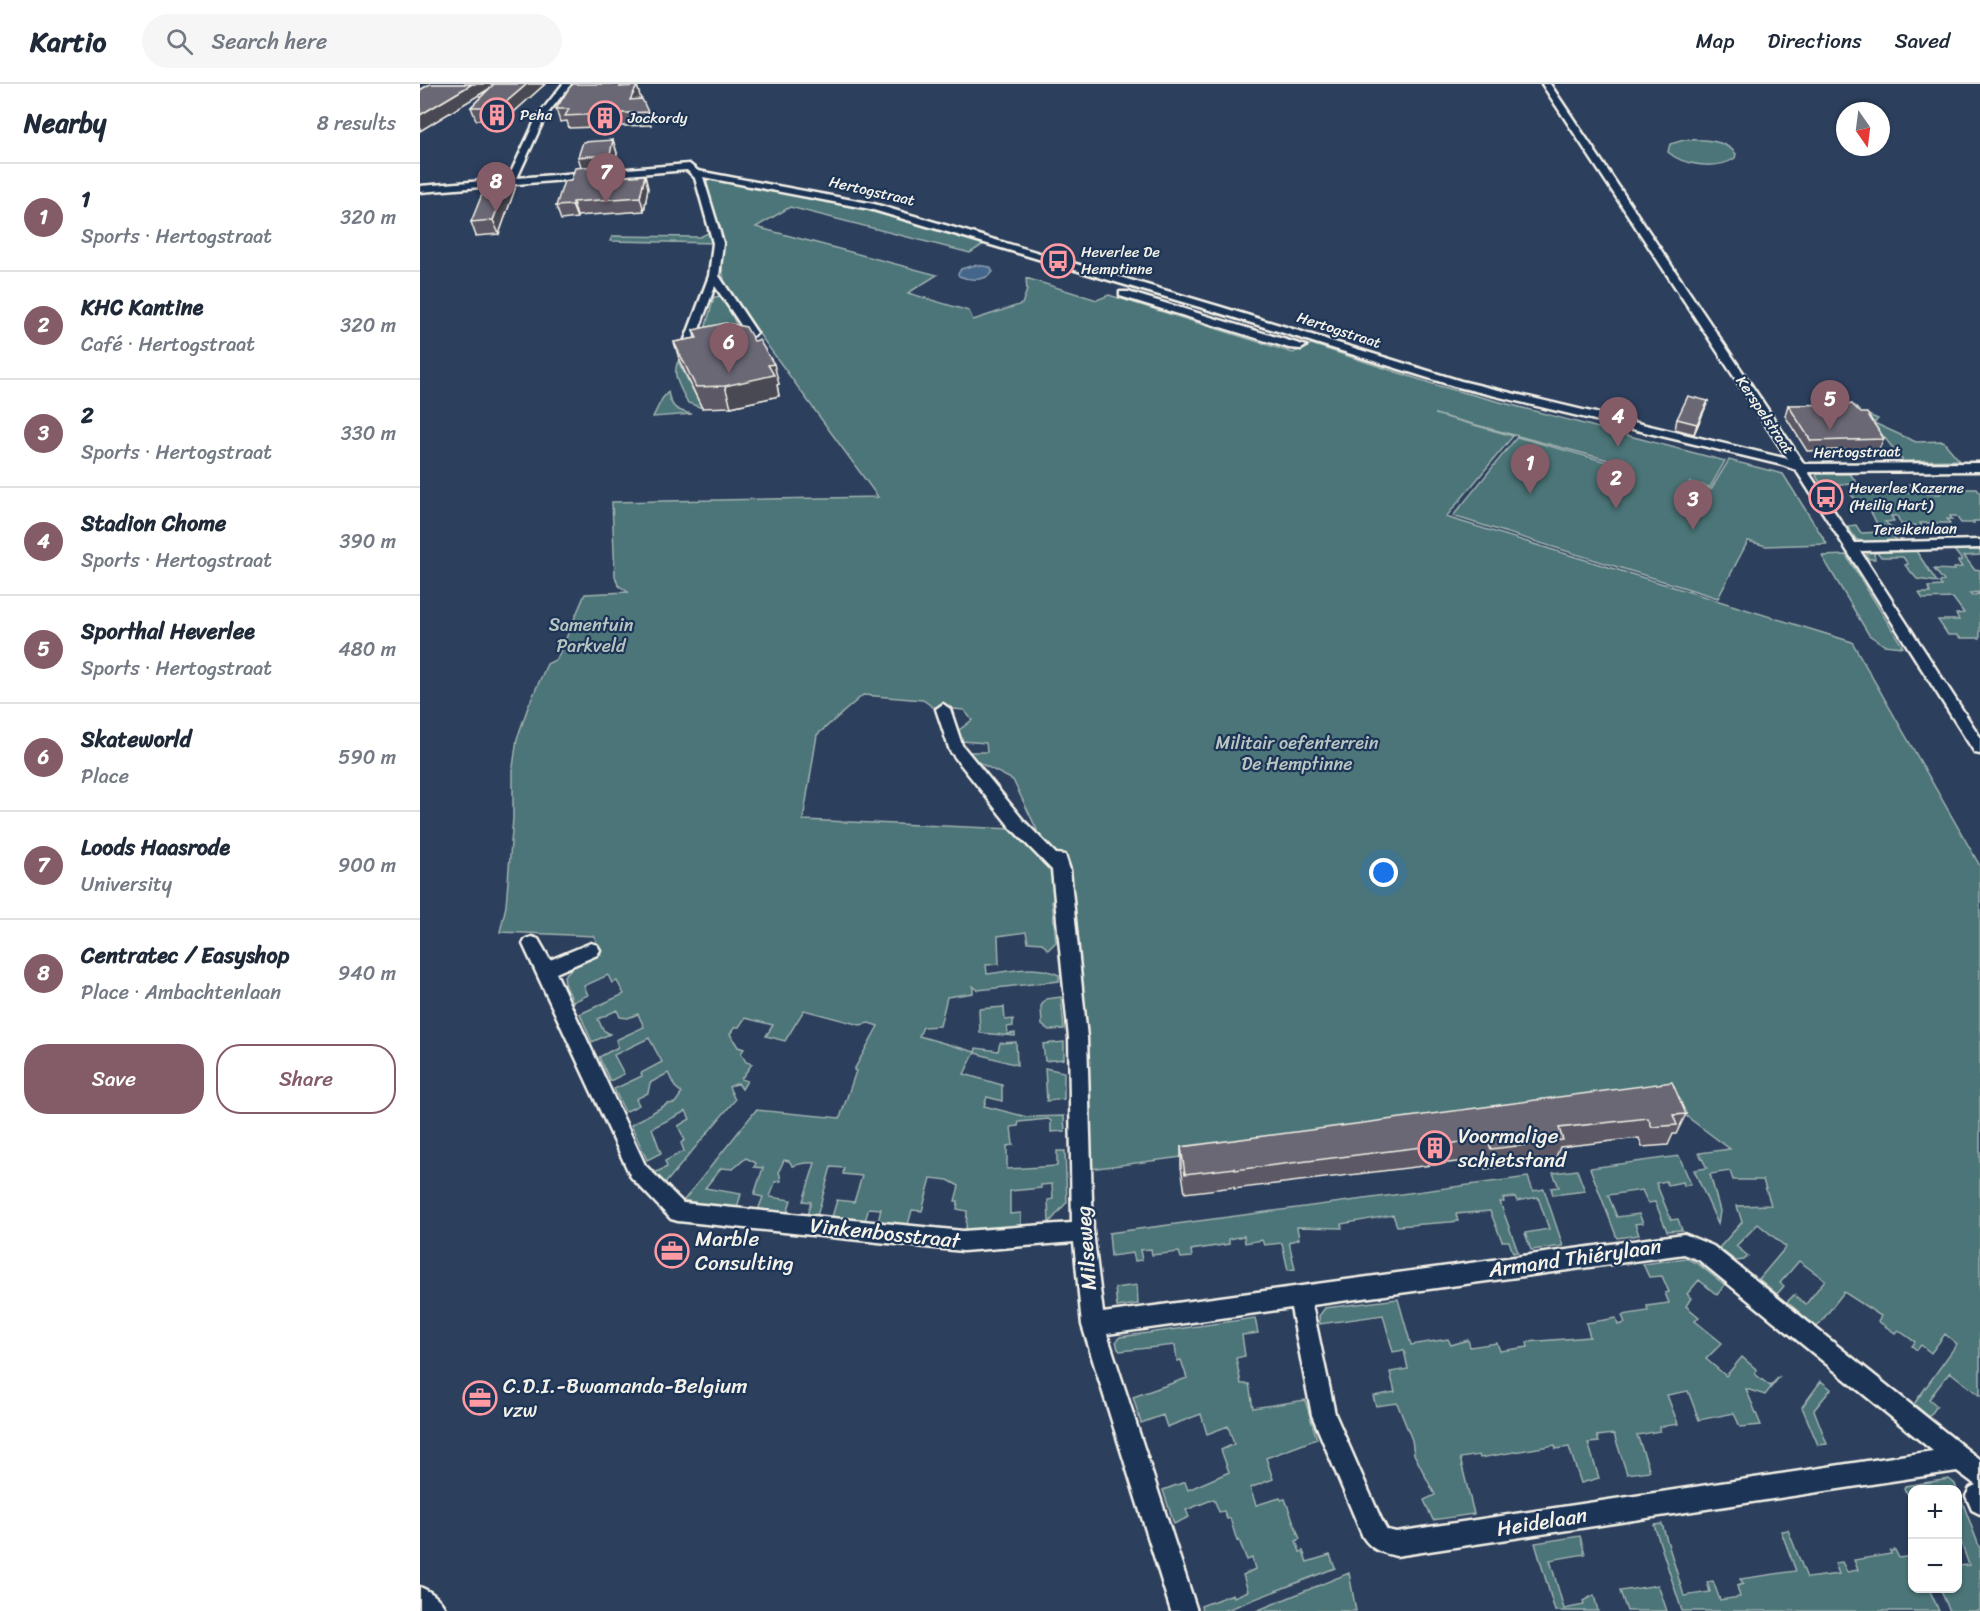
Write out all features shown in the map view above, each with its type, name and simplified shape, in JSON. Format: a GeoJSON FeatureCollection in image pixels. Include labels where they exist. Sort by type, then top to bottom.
{"type":"FeatureCollection","features":[{"type":"Feature","properties":{"kind":"street"},"geometry":{"type":"LineString","coordinates":[[512,180],[535,123],[551,99],[567,84]]}},
{"type":"Feature","properties":{"kind":"street","name":"Kerspelstraat"},"geometry":{"type":"LineString","coordinates":[[1546,84],[1800,468],[1980,750]]}},
{"type":"Feature","properties":{"kind":"street","name":"Hertogstraat"},"geometry":{"type":"LineString","coordinates":[[420,189],[689,167],[695,173],[872,206],[1458,384],[1786,462],[1800,468],[1980,467]]}},
{"type":"Feature","properties":{"kind":"street"},"geometry":{"type":"LineString","coordinates":[[695,173],[699,177],[718,243],[714,276],[688,345],[752,333],[714,276]]}},
{"type":"Feature","properties":{"kind":"street"},"geometry":{"type":"LineString","coordinates":[[1034,267],[1293,346],[1301,346]]}},
{"type":"Feature","properties":{"kind":"street","name":"Tereikenlaan"},"geometry":{"type":"LineString","coordinates":[[1850,547],[1980,544]]}},
{"type":"Feature","properties":{"kind":"street","name":"Milseweg"},"geometry":{"type":"LineString","coordinates":[[943,709],[955,747],[1017,824],[1061,865],[1078,1038],[1083,1232],[1093,1325],[1184,1611]]}},
{"type":"Feature","properties":{"kind":"street","name":"Vinkenbosstraat"},"geometry":{"type":"LineString","coordinates":[[532,944],[638,1171],[678,1212],[963,1242],[1083,1232]]}},
{"type":"Feature","properties":{"kind":"street"},"geometry":{"type":"LineString","coordinates":[[546,970],[591,950]]}},
{"type":"Feature","properties":{"kind":"street","name":"Armand Thiérylaan"},"geometry":{"type":"LineString","coordinates":[[1093,1325],[1674,1245],[1692,1246],[1706,1253],[1980,1475]]}},
{"type":"Feature","properties":{"kind":"street","name":"Heidelaan"},"geometry":{"type":"LineString","coordinates":[[1299,1296],[1324,1415],[1372,1528],[1384,1541],[1396,1544],[1961,1459]]}},
{"type":"Feature","properties":{"kind":"street"},"geometry":{"type":"LineString","coordinates":[[1980,1496],[1977,1496],[1980,1502]]}},
{"type":"Feature","properties":{"kind":"street"},"geometry":{"type":"LineString","coordinates":[[420,1600],[433,1611]]}},
{"type":"Feature","properties":{"kind":"green space"},"geometry":{"type":"Polygon","coordinates":[[[1684,140],[1705,140],[1726,145],[1736,154],[1735,158],[1728,162],[1710,165],[1682,161],[1668,152],[1670,144],[1684,140]]]}},
{"type":"Feature","properties":{"kind":"green space","name":"Militair oefenterrein De Hemptinne"},"geometry":{"type":"Polygon","coordinates":[[[706,178],[849,205],[984,244],[970,253],[790,207],[756,227],[937,275],[908,293],[969,311],[973,320],[1022,304],[1027,290],[1026,278],[1097,300],[1109,295],[1293,353],[1311,344],[1439,386],[1725,461],[1710,487],[1689,482],[1711,489],[1729,460],[1783,474],[1827,544],[1766,546],[1748,541],[1718,598],[1453,516],[1517,437],[1610,463],[1612,461],[1435,414],[1513,436],[1446,517],[1852,642],[1980,866],[1980,1396],[1950,1372],[1929,1399],[1937,1406],[1929,1417],[1914,1404],[1957,1344],[1945,1334],[1931,1353],[1921,1345],[1917,1350],[1912,1346],[1915,1342],[1898,1330],[1895,1333],[1878,1321],[1881,1316],[1844,1292],[1817,1327],[1787,1302],[1794,1295],[1806,1304],[1825,1280],[1799,1261],[1780,1283],[1784,1286],[1777,1294],[1759,1279],[1786,1247],[1758,1224],[1736,1246],[1748,1256],[1744,1260],[1736,1261],[1719,1248],[1742,1222],[1737,1206],[1771,1205],[1763,1180],[1733,1180],[1730,1171],[1710,1174],[1720,1211],[1718,1224],[1694,1170],[1707,1168],[1699,1153],[1730,1149],[1658,1095],[1090,1169],[1064,900],[1052,901],[1056,942],[1048,950],[1042,943],[1028,942],[1026,932],[998,936],[999,964],[986,965],[987,974],[1032,969],[1059,975],[1059,981],[978,990],[973,986],[973,993],[947,997],[940,1026],[923,1027],[919,1036],[975,1052],[964,1074],[1002,1085],[1002,1101],[987,1097],[984,1106],[1027,1117],[1064,1116],[1065,1131],[1051,1132],[1051,1121],[1048,1119],[1019,1122],[1018,1126],[1011,1127],[1013,1145],[1007,1146],[1007,1169],[1057,1166],[1057,1151],[1065,1151],[1067,1202],[1049,1223],[1048,1200],[1053,1199],[1052,1184],[1041,1185],[1041,1188],[1010,1191],[1010,1214],[1021,1213],[1021,1226],[966,1230],[967,1211],[957,1209],[958,1201],[955,1201],[959,1186],[948,1180],[931,1178],[922,1211],[912,1210],[908,1225],[878,1222],[881,1209],[869,1208],[865,1221],[832,1217],[837,1200],[854,1202],[862,1176],[843,1174],[844,1168],[831,1167],[817,1216],[807,1215],[811,1202],[803,1201],[815,1163],[793,1166],[789,1161],[784,1160],[779,1171],[781,1181],[775,1182],[770,1197],[791,1200],[787,1213],[758,1210],[763,1197],[754,1195],[763,1168],[754,1167],[756,1163],[746,1158],[733,1169],[721,1168],[705,1188],[741,1194],[737,1208],[704,1205],[684,1200],[756,1110],[840,1118],[856,1071],[854,1070],[878,1026],[869,1023],[860,1025],[804,1010],[785,1041],[766,1036],[773,1025],[745,1018],[739,1027],[735,1027],[730,1034],[738,1047],[744,1049],[741,1053],[746,1062],[752,1064],[741,1079],[747,1081],[742,1089],[738,1083],[729,1087],[735,1100],[663,1186],[654,1173],[667,1167],[665,1161],[684,1151],[681,1143],[685,1140],[678,1126],[690,1119],[686,1111],[652,1128],[661,1153],[647,1160],[631,1125],[667,1104],[675,1103],[682,1093],[675,1087],[668,1073],[650,1083],[648,1093],[636,1099],[639,1105],[625,1112],[614,1089],[642,1076],[641,1073],[662,1062],[649,1038],[614,1055],[624,1074],[610,1081],[599,1057],[618,1047],[616,1040],[644,1027],[638,1014],[628,1018],[620,1017],[617,1010],[598,1019],[603,1030],[610,1034],[592,1042],[580,1014],[624,994],[617,981],[612,983],[608,975],[584,986],[588,995],[573,1002],[564,976],[573,967],[601,954],[594,936],[500,932],[506,906],[513,818],[513,767],[517,739],[547,664],[557,659],[585,594],[628,592],[618,585],[615,576],[612,502],[878,497],[725,287],[718,243],[610,241],[613,236],[700,237],[714,230],[706,178]],[[863,695],[817,735],[803,820],[1037,830],[1013,780],[970,758],[965,752],[987,752],[986,743],[961,741],[954,734],[972,720],[964,710],[933,707],[923,700],[863,695]]]}},
{"type":"Feature","properties":{"kind":"green space"},"geometry":{"type":"Polygon","coordinates":[[[723,296],[737,326],[704,333],[714,297],[723,296]]]}},
{"type":"Feature","properties":{"kind":"green space"},"geometry":{"type":"Polygon","coordinates":[[[681,356],[703,358],[679,363],[702,408],[688,403],[679,386],[676,368],[681,356]]]}},
{"type":"Feature","properties":{"kind":"green space"},"geometry":{"type":"Polygon","coordinates":[[[668,392],[676,408],[692,414],[653,417],[668,392]]]}},
{"type":"Feature","properties":{"kind":"green space"},"geometry":{"type":"Polygon","coordinates":[[[1866,414],[1878,419],[1874,423],[1916,442],[1943,441],[1959,460],[1903,461],[1866,414]]]}},
{"type":"Feature","properties":{"kind":"green space"},"geometry":{"type":"Polygon","coordinates":[[[1818,474],[1850,474],[1858,484],[1830,485],[1834,492],[1826,492],[1816,476],[1818,474]]]}},
{"type":"Feature","properties":{"kind":"green space"},"geometry":{"type":"Polygon","coordinates":[[[1909,484],[1915,484],[1918,489],[1924,489],[1928,494],[1940,494],[1938,489],[1977,489],[1980,493],[1980,521],[1961,523],[1956,516],[1950,516],[1952,519],[1947,519],[1950,523],[1920,523],[1923,528],[1918,528],[1915,525],[1901,524],[1897,516],[1891,516],[1894,521],[1885,522],[1894,529],[1889,530],[1897,541],[1862,542],[1856,539],[1847,526],[1856,525],[1861,533],[1881,532],[1871,512],[1878,511],[1873,504],[1859,501],[1849,492],[1880,491],[1878,488],[1894,487],[1898,492],[1913,492],[1909,484]]]}},
{"type":"Feature","properties":{"kind":"green space"},"geometry":{"type":"Polygon","coordinates":[[[1954,550],[1980,550],[1980,555],[1964,556],[1974,569],[1980,570],[1980,592],[1969,593],[1972,596],[1980,593],[1980,638],[1960,638],[1957,635],[1948,635],[1938,620],[1959,620],[1956,614],[1964,613],[1953,598],[1923,599],[1919,593],[1930,593],[1928,587],[1942,586],[1939,582],[1944,581],[1934,569],[1955,570],[1954,568],[1962,567],[1958,561],[1962,560],[1954,550]]]}},
{"type":"Feature","properties":{"kind":"green space"},"geometry":{"type":"Polygon","coordinates":[[[1916,551],[1937,582],[1917,579],[1905,565],[1908,564],[1903,557],[1881,557],[1878,553],[1874,553],[1875,559],[1869,559],[1866,555],[1869,552],[1916,551]]]}},
{"type":"Feature","properties":{"kind":"green space"},"geometry":{"type":"Polygon","coordinates":[[[1846,555],[1903,647],[1884,645],[1869,635],[1822,556],[1846,555]]]}},
{"type":"Feature","properties":{"kind":"green space"},"geometry":{"type":"Polygon","coordinates":[[[1061,997],[1064,1029],[1049,1030],[1042,1025],[1041,1006],[1046,999],[1061,997]]]}},
{"type":"Feature","properties":{"kind":"green space"},"geometry":{"type":"Polygon","coordinates":[[[1004,1007],[1005,1020],[1013,1019],[1013,1026],[1007,1027],[1008,1034],[1015,1033],[1015,1036],[980,1033],[979,1009],[1004,1007]]]}},
{"type":"Feature","properties":{"kind":"green space"},"geometry":{"type":"Polygon","coordinates":[[[1016,1042],[1017,1065],[975,1053],[976,1048],[998,1051],[1000,1043],[1016,1042]]]}},
{"type":"Feature","properties":{"kind":"green space"},"geometry":{"type":"Polygon","coordinates":[[[1064,1042],[1064,1059],[1045,1061],[1043,1044],[1064,1042]]]}},
{"type":"Feature","properties":{"kind":"green space"},"geometry":{"type":"Polygon","coordinates":[[[1045,1068],[1064,1072],[1064,1099],[1047,1101],[1045,1068]]]}},
{"type":"Feature","properties":{"kind":"green space"},"geometry":{"type":"Polygon","coordinates":[[[1679,1156],[1691,1184],[1684,1186],[1683,1182],[1668,1185],[1666,1181],[1656,1183],[1671,1220],[1678,1219],[1682,1230],[1667,1231],[1655,1202],[1648,1203],[1642,1190],[1608,1195],[1617,1217],[1639,1214],[1643,1223],[1635,1224],[1639,1235],[1617,1238],[1590,1168],[1679,1156]]]}},
{"type":"Feature","properties":{"kind":"green space"},"geometry":{"type":"Polygon","coordinates":[[[1577,1170],[1585,1191],[1553,1195],[1551,1188],[1559,1187],[1553,1173],[1577,1170]]]}},
{"type":"Feature","properties":{"kind":"green space"},"geometry":{"type":"Polygon","coordinates":[[[1528,1177],[1533,1191],[1544,1189],[1563,1246],[1531,1250],[1525,1233],[1549,1229],[1538,1197],[1517,1201],[1515,1197],[1503,1198],[1504,1202],[1500,1202],[1518,1252],[1513,1253],[1509,1241],[1502,1241],[1490,1211],[1456,1214],[1458,1221],[1450,1222],[1397,1226],[1393,1215],[1341,1224],[1342,1228],[1297,1227],[1299,1239],[1289,1242],[1295,1269],[1288,1270],[1282,1243],[1264,1245],[1262,1240],[1245,1243],[1244,1236],[1229,1239],[1229,1244],[1191,1250],[1192,1257],[1181,1258],[1179,1252],[1152,1255],[1151,1249],[1140,1250],[1142,1260],[1135,1261],[1133,1253],[1111,1256],[1109,1233],[1528,1177]]]}},
{"type":"Feature","properties":{"kind":"green space"},"geometry":{"type":"Polygon","coordinates":[[[1686,1258],[1698,1264],[1725,1285],[1717,1295],[1699,1280],[1687,1294],[1691,1298],[1686,1306],[1699,1317],[1695,1321],[1722,1343],[1706,1359],[1726,1376],[1742,1357],[1757,1370],[1755,1374],[1770,1386],[1780,1376],[1765,1395],[1746,1389],[1761,1425],[1740,1427],[1734,1413],[1699,1420],[1688,1391],[1667,1395],[1678,1424],[1659,1427],[1660,1431],[1637,1435],[1650,1471],[1627,1474],[1614,1434],[1597,1436],[1599,1442],[1588,1443],[1599,1478],[1581,1483],[1569,1447],[1556,1449],[1555,1445],[1480,1458],[1479,1455],[1460,1458],[1474,1514],[1433,1520],[1424,1500],[1435,1495],[1414,1454],[1412,1440],[1397,1403],[1376,1406],[1373,1396],[1395,1392],[1390,1372],[1408,1369],[1404,1350],[1393,1352],[1383,1315],[1320,1324],[1319,1316],[1325,1308],[1398,1299],[1411,1345],[1448,1339],[1451,1345],[1468,1340],[1470,1347],[1497,1343],[1500,1351],[1528,1347],[1527,1342],[1590,1337],[1586,1323],[1616,1318],[1618,1325],[1625,1323],[1622,1315],[1648,1311],[1647,1306],[1669,1303],[1665,1293],[1669,1292],[1662,1276],[1649,1277],[1643,1264],[1686,1258]]]}},
{"type":"Feature","properties":{"kind":"green space"},"geometry":{"type":"Polygon","coordinates":[[[1137,1285],[1138,1304],[1117,1307],[1115,1288],[1137,1285]]]}},
{"type":"Feature","properties":{"kind":"green space"},"geometry":{"type":"Polygon","coordinates":[[[1255,1318],[1258,1333],[1242,1335],[1245,1356],[1236,1358],[1241,1384],[1249,1384],[1253,1408],[1305,1400],[1317,1439],[1266,1458],[1273,1479],[1250,1488],[1256,1505],[1280,1498],[1285,1499],[1300,1539],[1296,1541],[1307,1562],[1330,1555],[1335,1568],[1224,1611],[1202,1611],[1201,1606],[1248,1591],[1243,1575],[1255,1569],[1252,1558],[1247,1560],[1239,1540],[1237,1541],[1230,1518],[1227,1519],[1224,1511],[1219,1512],[1214,1499],[1186,1510],[1189,1517],[1174,1524],[1163,1490],[1185,1482],[1188,1490],[1229,1472],[1221,1450],[1234,1444],[1228,1426],[1207,1434],[1201,1414],[1167,1427],[1163,1415],[1141,1423],[1133,1397],[1187,1378],[1181,1360],[1177,1361],[1175,1345],[1120,1351],[1116,1341],[1120,1337],[1255,1318]]]}},
{"type":"Feature","properties":{"kind":"green space"},"geometry":{"type":"Polygon","coordinates":[[[1821,1381],[1831,1389],[1814,1410],[1827,1444],[1818,1445],[1802,1407],[1821,1381]]]}},
{"type":"Feature","properties":{"kind":"green space"},"geometry":{"type":"Polygon","coordinates":[[[1949,1479],[1955,1485],[1911,1485],[1949,1479]]]}},
{"type":"Feature","properties":{"kind":"green space"},"geometry":{"type":"Polygon","coordinates":[[[1962,1501],[1980,1549],[1980,1611],[1950,1611],[1942,1593],[1962,1593],[1962,1566],[1969,1565],[1962,1545],[1962,1501]]]}},
{"type":"Feature","properties":{"kind":"green space"},"geometry":{"type":"Polygon","coordinates":[[[1662,1524],[1684,1596],[1710,1592],[1707,1582],[1713,1581],[1720,1600],[1740,1597],[1737,1586],[1743,1584],[1740,1579],[1796,1571],[1781,1531],[1788,1530],[1807,1578],[1839,1574],[1835,1563],[1842,1562],[1847,1572],[1858,1570],[1854,1560],[1891,1554],[1890,1551],[1895,1550],[1899,1558],[1908,1557],[1908,1593],[1931,1593],[1939,1611],[1682,1611],[1654,1525],[1662,1524]]]}},
{"type":"Feature","properties":{"kind":"green space"},"geometry":{"type":"Polygon","coordinates":[[[1580,1536],[1585,1554],[1550,1560],[1564,1609],[1584,1605],[1583,1601],[1594,1595],[1598,1611],[1555,1611],[1535,1543],[1580,1536]]]}},
{"type":"Feature","properties":{"kind":"green space"},"geometry":{"type":"Polygon","coordinates":[[[1349,1573],[1356,1611],[1256,1611],[1349,1573]]]}},
{"type":"Feature","properties":{"kind":"green space"},"geometry":{"type":"Polygon","coordinates":[[[1658,1585],[1667,1611],[1627,1611],[1620,1591],[1658,1585]]]}},
{"type":"Feature","properties":{"kind":"water"},"geometry":{"type":"Polygon","coordinates":[[[975,265],[990,267],[993,272],[977,279],[959,276],[961,269],[975,265]]]}},
{"type":"Feature","properties":{"kind":"building"},"geometry":{"type":"Polygon","coordinates":[[[430,84],[472,84],[420,115],[420,90],[430,84]]]}},
{"type":"Feature","properties":{"kind":"building"},"geometry":{"type":"Polygon","coordinates":[[[494,84],[527,84],[500,107],[471,107],[494,84]]]}},
{"type":"Feature","properties":{"kind":"building"},"geometry":{"type":"Polygon","coordinates":[[[573,84],[637,86],[630,100],[642,99],[648,112],[565,116],[569,109],[556,109],[573,84]]]}},
{"type":"Feature","properties":{"kind":"building"},"geometry":{"type":"Polygon","coordinates":[[[613,140],[610,155],[578,157],[583,142],[613,140]]]}},
{"type":"Feature","properties":{"kind":"building"},"geometry":{"type":"Polygon","coordinates":[[[607,165],[604,178],[645,175],[640,197],[573,202],[572,205],[556,206],[564,181],[571,180],[575,168],[607,165]]]}},
{"type":"Feature","properties":{"kind":"building"},"geometry":{"type":"Polygon","coordinates":[[[510,176],[493,220],[471,222],[489,177],[510,176]]]}},
{"type":"Feature","properties":{"kind":"building"},"geometry":{"type":"Polygon","coordinates":[[[725,323],[746,327],[754,341],[759,340],[774,364],[768,365],[774,375],[725,386],[696,387],[674,342],[697,338],[693,330],[725,323]]]}},
{"type":"Feature","properties":{"kind":"building"},"geometry":{"type":"Polygon","coordinates":[[[1688,396],[1708,401],[1697,424],[1677,419],[1688,396]]]}},
{"type":"Feature","properties":{"kind":"building"},"geometry":{"type":"Polygon","coordinates":[[[1852,404],[1861,413],[1867,413],[1884,439],[1811,441],[1788,405],[1852,404]]]}},
{"type":"Feature","properties":{"kind":"building"},"geometry":{"type":"Polygon","coordinates":[[[1672,1082],[1686,1114],[1673,1115],[1677,1125],[1652,1127],[1648,1118],[1559,1128],[1563,1140],[1535,1144],[1491,1149],[1487,1139],[1185,1174],[1181,1147],[1672,1082]]]}},
{"type":"Feature","properties":{"kind":"place","name":"Peha"},"geometry":{"type":"Point","coordinates":[497,115]}},
{"type":"Feature","properties":{"kind":"place","name":"Jockordy"},"geometry":{"type":"Point","coordinates":[605,118]}},
{"type":"Feature","properties":{"kind":"place","name":"Loods Haasrode"},"geometry":{"type":"Point","coordinates":[606,203]}},
{"type":"Feature","properties":{"kind":"place","name":"Centratec / Easyshop"},"geometry":{"type":"Point","coordinates":[496,212]}},
{"type":"Feature","properties":{"kind":"place","name":"Heverlee De Hemptinne"},"geometry":{"type":"Point","coordinates":[1058,261]}},
{"type":"Feature","properties":{"kind":"place","name":"Skateworld"},"geometry":{"type":"Point","coordinates":[729,373]}},
{"type":"Feature","properties":{"kind":"place","name":"Sporthal Heverlee"},"geometry":{"type":"Point","coordinates":[1830,430]}},
{"type":"Feature","properties":{"kind":"place","name":"Stadion Chome"},"geometry":{"type":"Point","coordinates":[1618,447]}},
{"type":"Feature","properties":{"kind":"place","name":"1"},"geometry":{"type":"Point","coordinates":[1530,494]}},
{"type":"Feature","properties":{"kind":"place","name":"Heverlee Kazerne (Heilig Hart)"},"geometry":{"type":"Point","coordinates":[1826,497]}},
{"type":"Feature","properties":{"kind":"place","name":"KHC Kantine"},"geometry":{"type":"Point","coordinates":[1616,509]}},
{"type":"Feature","properties":{"kind":"place","name":"2"},"geometry":{"type":"Point","coordinates":[1693,530]}},
{"type":"Feature","properties":{"kind":"place","name":"Voormalige schietstand"},"geometry":{"type":"Point","coordinates":[1435,1148]}},
{"type":"Feature","properties":{"kind":"place","name":"Marble Consulting"},"geometry":{"type":"Point","coordinates":[672,1251]}},
{"type":"Feature","properties":{"kind":"place","name":"C.D.I.-Bwamanda-Belgium vzw"},"geometry":{"type":"Point","coordinates":[480,1398]}},
{"type":"Feature","properties":{"kind":"park label","name":"Samentuin Parkveld"},"geometry":{"type":"Point","coordinates":[591,635]}}]}
